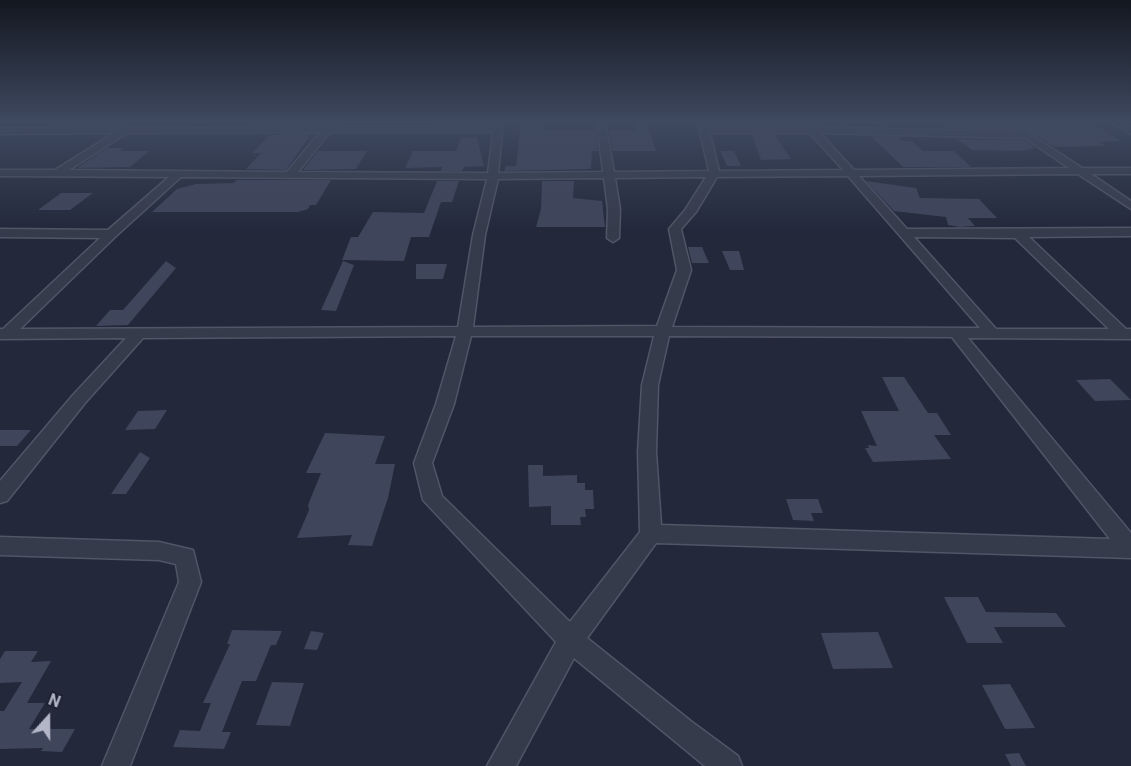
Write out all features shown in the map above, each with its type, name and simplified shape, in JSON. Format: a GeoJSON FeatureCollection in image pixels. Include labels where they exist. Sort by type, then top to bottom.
{"type":"FeatureCollection","features":[{"type":"Feature","properties":{"kind":"street"},"geometry":{"type":"LineString","coordinates":[[58,173],[80,159]]}},
{"type":"Feature","properties":{"kind":"street"},"geometry":{"type":"LineString","coordinates":[[291,174],[304,159]]}},
{"type":"Feature","properties":{"kind":"street"},"geometry":{"type":"LineString","coordinates":[[495,159],[478,235],[465,331],[445,404],[423,463],[433,500],[571,640],[682,732],[728,766]]}},
{"type":"Feature","properties":{"kind":"street"},"geometry":{"type":"LineString","coordinates":[[607,159],[614,209],[613,238]]}},
{"type":"Feature","properties":{"kind":"street"},"geometry":{"type":"LineString","coordinates":[[501,766],[571,640],[651,534],[647,452],[650,385],[663,331],[684,270],[675,228],[690,212],[714,173],[711,159]]}},
{"type":"Feature","properties":{"kind":"street"},"geometry":{"type":"LineString","coordinates":[[837,159],[993,334]]}},
{"type":"Feature","properties":{"kind":"street"},"geometry":{"type":"LineString","coordinates":[[1061,159],[1131,206]]}},
{"type":"Feature","properties":{"kind":"street"},"geometry":{"type":"LineString","coordinates":[[0,173],[493,176],[1131,171]]}},
{"type":"Feature","properties":{"kind":"street"},"geometry":{"type":"LineString","coordinates":[[4,334],[180,173]]}},
{"type":"Feature","properties":{"kind":"street"},"geometry":{"type":"LineString","coordinates":[[903,233],[1131,232]]}},
{"type":"Feature","properties":{"kind":"street"},"geometry":{"type":"LineString","coordinates":[[0,233],[111,234]]}},
{"type":"Feature","properties":{"kind":"street"},"geometry":{"type":"LineString","coordinates":[[1018,234],[1126,334]]}},
{"type":"Feature","properties":{"kind":"street"},"geometry":{"type":"LineString","coordinates":[[4,334],[465,331],[1126,334]]}},
{"type":"Feature","properties":{"kind":"street"},"geometry":{"type":"LineString","coordinates":[[0,495],[78,399],[139,333]]}},
{"type":"Feature","properties":{"kind":"street"},"geometry":{"type":"LineString","coordinates":[[956,333],[1131,549]]}},
{"type":"Feature","properties":{"kind":"street"},"geometry":{"type":"LineString","coordinates":[[651,534],[1131,549]]}},
{"type":"Feature","properties":{"kind":"street"},"geometry":{"type":"LineString","coordinates":[[0,546],[159,550],[185,557],[190,582],[116,766]]}},
{"type":"Feature","properties":{"kind":"building"},"geometry":{"type":"Polygon","coordinates":[[[91,159],[140,159],[130,167],[77,168],[91,159]]]}},
{"type":"Feature","properties":{"kind":"building"},"geometry":{"type":"Polygon","coordinates":[[[256,159],[294,159],[286,170],[246,169],[256,159]]]}},
{"type":"Feature","properties":{"kind":"building"},"geometry":{"type":"Polygon","coordinates":[[[312,159],[362,159],[356,169],[303,170],[312,159]]]}},
{"type":"Feature","properties":{"kind":"building"},"geometry":{"type":"Polygon","coordinates":[[[409,159],[482,159],[484,166],[464,167],[462,171],[441,171],[442,167],[405,168],[409,159]]]}},
{"type":"Feature","properties":{"kind":"building"},"geometry":{"type":"Polygon","coordinates":[[[517,159],[592,159],[591,169],[504,171],[506,166],[516,166],[517,159]]]}},
{"type":"Feature","properties":{"kind":"building"},"geometry":{"type":"Polygon","coordinates":[[[724,159],[738,159],[741,166],[727,166],[724,159]]]}},
{"type":"Feature","properties":{"kind":"building"},"geometry":{"type":"Polygon","coordinates":[[[761,159],[791,159],[761,160],[761,159]]]}},
{"type":"Feature","properties":{"kind":"building"},"geometry":{"type":"Polygon","coordinates":[[[894,159],[962,159],[971,167],[903,167],[894,159]]]}},
{"type":"Feature","properties":{"kind":"building"},"geometry":{"type":"Polygon","coordinates":[[[237,180],[331,180],[316,205],[310,205],[308,209],[298,212],[152,212],[177,189],[196,184],[233,183],[237,180]]]}},
{"type":"Feature","properties":{"kind":"building"},"geometry":{"type":"Polygon","coordinates":[[[437,181],[459,181],[452,202],[441,202],[429,237],[411,237],[404,261],[342,260],[351,237],[358,237],[373,212],[424,213],[437,181]]]}},
{"type":"Feature","properties":{"kind":"building"},"geometry":{"type":"Polygon","coordinates":[[[542,181],[574,181],[573,198],[602,201],[605,227],[536,227],[541,209],[542,181]]]}},
{"type":"Feature","properties":{"kind":"building"},"geometry":{"type":"Polygon","coordinates":[[[866,181],[916,188],[920,198],[979,199],[997,218],[968,218],[975,226],[960,227],[948,225],[946,217],[894,211],[866,181]]]}},
{"type":"Feature","properties":{"kind":"building"},"geometry":{"type":"Polygon","coordinates":[[[61,193],[93,193],[70,210],[38,210],[61,193]]]}},
{"type":"Feature","properties":{"kind":"building"},"geometry":{"type":"Polygon","coordinates":[[[688,247],[702,247],[709,263],[692,263],[688,247]]]}},
{"type":"Feature","properties":{"kind":"building"},"geometry":{"type":"Polygon","coordinates":[[[722,251],[739,251],[744,270],[730,270],[722,251]]]}},
{"type":"Feature","properties":{"kind":"building"},"geometry":{"type":"Polygon","coordinates":[[[166,261],[176,268],[128,325],[96,326],[110,310],[123,310],[166,261]]]}},
{"type":"Feature","properties":{"kind":"building"},"geometry":{"type":"Polygon","coordinates":[[[343,261],[354,265],[336,311],[321,310],[343,261]]]}},
{"type":"Feature","properties":{"kind":"building"},"geometry":{"type":"Polygon","coordinates":[[[416,264],[447,264],[443,279],[416,279],[416,264]]]}},
{"type":"Feature","properties":{"kind":"building"},"geometry":{"type":"Polygon","coordinates":[[[882,377],[904,377],[928,413],[937,413],[951,435],[934,435],[951,459],[873,462],[865,448],[869,448],[868,445],[877,446],[861,411],[899,411],[882,377]]]}},
{"type":"Feature","properties":{"kind":"building"},"geometry":{"type":"Polygon","coordinates":[[[1110,379],[1131,400],[1095,401],[1076,380],[1110,379]]]}},
{"type":"Feature","properties":{"kind":"building"},"geometry":{"type":"Polygon","coordinates":[[[167,410],[155,429],[125,430],[138,411],[167,410]]]}},
{"type":"Feature","properties":{"kind":"building"},"geometry":{"type":"Polygon","coordinates":[[[0,430],[31,430],[17,446],[0,446],[0,430]]]}},
{"type":"Feature","properties":{"kind":"building"},"geometry":{"type":"Polygon","coordinates":[[[325,433],[385,436],[375,464],[395,464],[388,498],[372,546],[348,545],[352,535],[297,538],[321,473],[306,473],[325,433]]]}},
{"type":"Feature","properties":{"kind":"building"},"geometry":{"type":"Polygon","coordinates":[[[140,452],[150,458],[126,494],[111,494],[140,452]]]}},
{"type":"Feature","properties":{"kind":"building"},"geometry":{"type":"Polygon","coordinates":[[[528,465],[543,465],[543,476],[577,475],[577,483],[585,483],[585,490],[593,490],[594,509],[585,509],[586,517],[580,517],[581,525],[551,525],[551,506],[529,507],[528,465]]]}},
{"type":"Feature","properties":{"kind":"building"},"geometry":{"type":"Polygon","coordinates":[[[786,499],[818,499],[823,513],[811,513],[814,521],[793,520],[786,499]]]}},
{"type":"Feature","properties":{"kind":"building"},"geometry":{"type":"Polygon","coordinates":[[[944,597],[978,597],[986,612],[1056,613],[1066,627],[994,627],[1003,643],[967,643],[944,597]]]}},
{"type":"Feature","properties":{"kind":"building"},"geometry":{"type":"Polygon","coordinates":[[[232,630],[282,631],[276,645],[271,645],[256,681],[242,681],[222,732],[231,732],[224,749],[173,747],[180,730],[200,731],[211,703],[203,703],[230,644],[227,644],[232,630]]]}},
{"type":"Feature","properties":{"kind":"building"},"geometry":{"type":"Polygon","coordinates":[[[311,631],[324,633],[317,650],[304,649],[311,631]]]}},
{"type":"Feature","properties":{"kind":"building"},"geometry":{"type":"Polygon","coordinates":[[[878,632],[893,668],[833,669],[821,633],[878,632]]]}},
{"type":"Feature","properties":{"kind":"building"},"geometry":{"type":"Polygon","coordinates":[[[5,651],[38,651],[31,662],[51,661],[27,703],[45,703],[29,729],[75,729],[62,752],[41,751],[43,748],[0,749],[0,711],[4,711],[22,682],[0,683],[0,659],[5,651]]]}},
{"type":"Feature","properties":{"kind":"building"},"geometry":{"type":"Polygon","coordinates":[[[272,682],[304,683],[290,726],[256,725],[272,682]]]}},
{"type":"Feature","properties":{"kind":"building"},"geometry":{"type":"Polygon","coordinates":[[[1010,684],[1035,728],[1005,729],[982,685],[1010,684]]]}},
{"type":"Feature","properties":{"kind":"building"},"geometry":{"type":"Polygon","coordinates":[[[1019,753],[1026,766],[1011,766],[1005,754],[1019,753]]]}}]}
